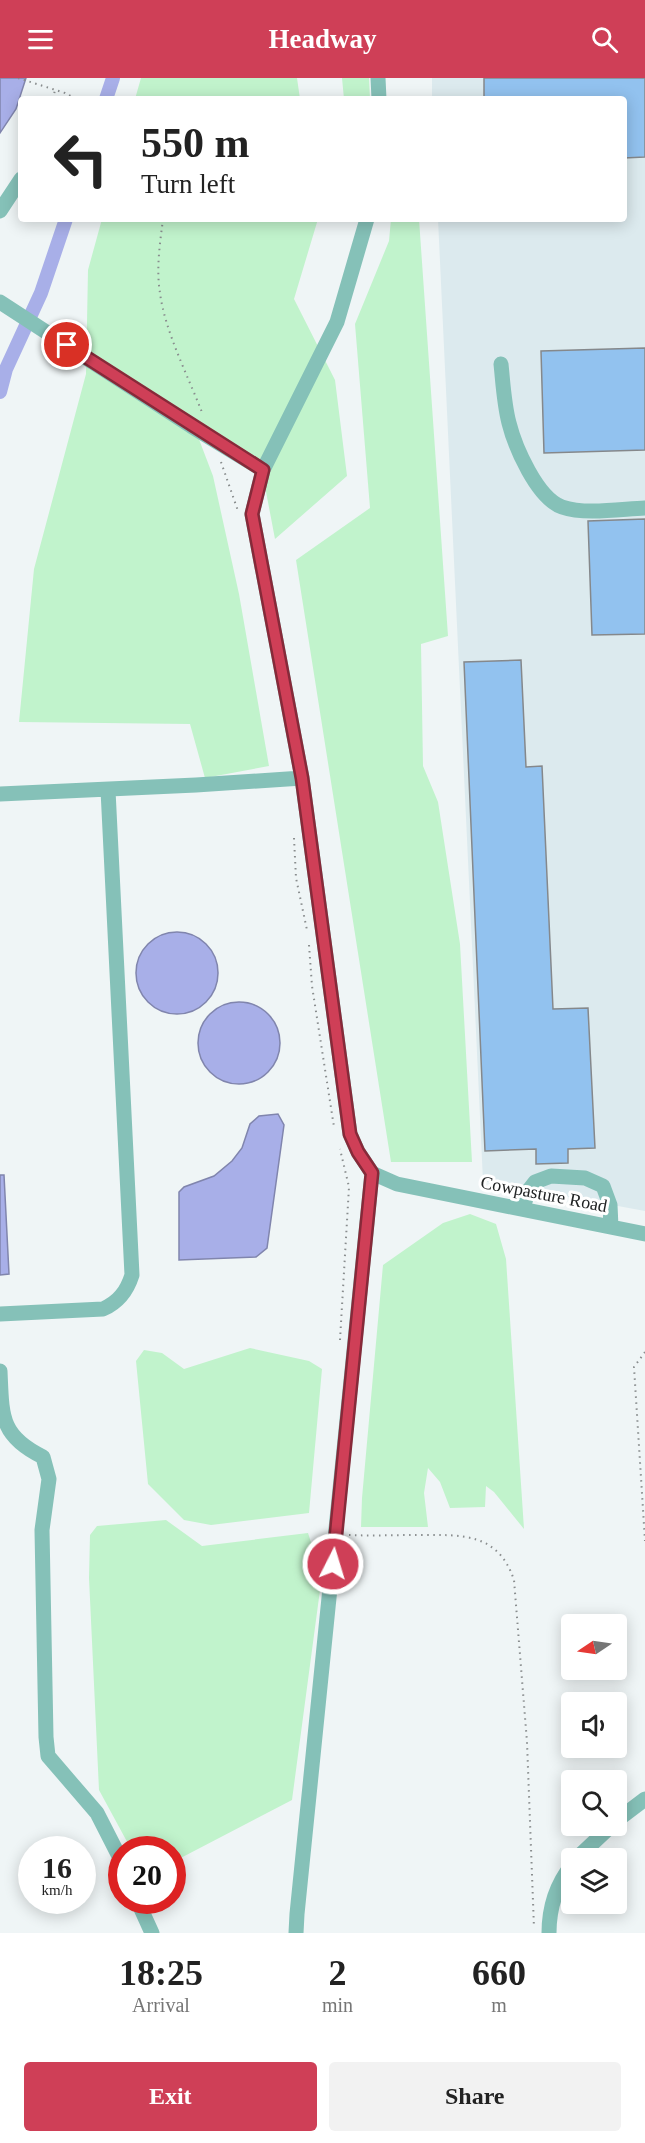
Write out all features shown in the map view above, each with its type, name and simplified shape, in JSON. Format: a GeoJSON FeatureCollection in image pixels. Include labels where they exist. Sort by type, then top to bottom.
{"type":"FeatureCollection","features":[{"type":"Feature","properties":{"kind":"street"},"geometry":{"type":"LineString","coordinates":[[378,78],[379,96]]}},
{"type":"Feature","properties":{"kind":"street"},"geometry":{"type":"LineString","coordinates":[[0,211],[18,184]]}},
{"type":"Feature","properties":{"kind":"street"},"geometry":{"type":"LineString","coordinates":[[296,1933],[372,1173],[358,1152],[350,1134],[302,778],[252,514],[263,470],[338,322],[366,222]]}},
{"type":"Feature","properties":{"kind":"street"},"geometry":{"type":"LineString","coordinates":[[6,306],[263,470]]}},
{"type":"Feature","properties":{"kind":"street"},"geometry":{"type":"LineString","coordinates":[[501,364],[509,424],[520,456],[548,497],[558,505],[573,509],[645,508]]}},
{"type":"Feature","properties":{"kind":"street"},"geometry":{"type":"LineString","coordinates":[[0,794],[302,778]]}},
{"type":"Feature","properties":{"kind":"street"},"geometry":{"type":"LineString","coordinates":[[0,1314],[103,1309],[114,1304],[128,1288],[132,1275],[108,790]]}},
{"type":"Feature","properties":{"kind":"street","name":"Cowpasture Road"},"geometry":{"type":"LineString","coordinates":[[372,1173],[397,1184],[645,1234]]}},
{"type":"Feature","properties":{"kind":"street"},"geometry":{"type":"LineString","coordinates":[[523,1209],[528,1191],[535,1182],[551,1176],[585,1178],[603,1186],[610,1205],[611,1227]]}},
{"type":"Feature","properties":{"kind":"street"},"geometry":{"type":"LineString","coordinates":[[0,1371],[2,1421],[13,1439],[30,1452],[43,1457],[49,1479],[42,1530],[48,1756],[97,1813],[109,1836]]}},
{"type":"Feature","properties":{"kind":"street"},"geometry":{"type":"LineString","coordinates":[[627,1813],[645,1799]]}},
{"type":"Feature","properties":{"kind":"street"},"geometry":{"type":"LineString","coordinates":[[588,1848],[600,1836]]}},
{"type":"Feature","properties":{"kind":"street"},"geometry":{"type":"LineString","coordinates":[[549,1933],[550,1916],[561,1882]]}},
{"type":"Feature","properties":{"kind":"street"},"geometry":{"type":"LineString","coordinates":[[143,1914],[152,1933]]}},
{"type":"Feature","properties":{"kind":"path"},"geometry":{"type":"LineString","coordinates":[[18,78],[68,96]]}},
{"type":"Feature","properties":{"kind":"path"},"geometry":{"type":"LineString","coordinates":[[54,96],[55,90]]}},
{"type":"Feature","properties":{"kind":"path"},"geometry":{"type":"LineString","coordinates":[[164,222],[159,255],[160,293],[168,326],[239,514]]}},
{"type":"Feature","properties":{"kind":"path"},"geometry":{"type":"LineString","coordinates":[[294,831],[296,878],[308,937],[312,986],[334,1130]]}},
{"type":"Feature","properties":{"kind":"path"},"geometry":{"type":"LineString","coordinates":[[338,1141],[350,1187],[339,1346]]}},
{"type":"Feature","properties":{"kind":"path"},"geometry":{"type":"LineString","coordinates":[[645,1352],[634,1367],[645,1541]]}},
{"type":"Feature","properties":{"kind":"path"},"geometry":{"type":"LineString","coordinates":[[335,1533],[465,1535],[484,1542],[510,1567],[514,1580],[527,1742],[534,1933]]}},
{"type":"Feature","properties":{"kind":"shaded area"},"geometry":{"type":"Polygon","coordinates":[[[432,78],[645,78],[645,1211],[483,1181],[438,222],[627,222],[627,96],[432,96],[432,78]]]}},
{"type":"Feature","properties":{"kind":"green space"},"geometry":{"type":"Polygon","coordinates":[[[141,78],[297,78],[300,96],[136,96],[141,78]]]}},
{"type":"Feature","properties":{"kind":"green space"},"geometry":{"type":"Polygon","coordinates":[[[342,78],[369,78],[370,96],[344,96],[342,78]]]}},
{"type":"Feature","properties":{"kind":"green space"},"geometry":{"type":"Polygon","coordinates":[[[101,222],[317,222],[294,299],[335,380],[347,476],[275,539],[260,460],[192,421],[213,476],[239,594],[269,766],[205,778],[190,724],[19,722],[34,569],[86,374],[88,270],[101,222]]]}},
{"type":"Feature","properties":{"kind":"green space"},"geometry":{"type":"Polygon","coordinates":[[[391,222],[419,222],[448,636],[421,644],[423,766],[438,802],[460,944],[472,1162],[391,1162],[296,560],[370,508],[355,324],[389,241],[391,222]]]}},
{"type":"Feature","properties":{"kind":"green space"},"geometry":{"type":"Polygon","coordinates":[[[470,1214],[496,1224],[506,1259],[524,1529],[494,1492],[486,1486],[485,1507],[450,1508],[440,1482],[428,1468],[424,1493],[428,1527],[361,1527],[383,1265],[443,1223],[470,1214]]]}},
{"type":"Feature","properties":{"kind":"green space"},"geometry":{"type":"Polygon","coordinates":[[[250,1348],[309,1361],[322,1369],[309,1513],[211,1525],[184,1520],[148,1484],[136,1361],[144,1350],[162,1353],[184,1369],[250,1348]]]}},
{"type":"Feature","properties":{"kind":"green space"},"geometry":{"type":"Polygon","coordinates":[[[166,1520],[202,1546],[308,1533],[315,1555],[320,1590],[292,1800],[186,1855],[186,1836],[124,1836],[99,1790],[89,1578],[90,1535],[97,1526],[166,1520]]]}},
{"type":"Feature","properties":{"kind":"water"},"geometry":{"type":"Polygon","coordinates":[[[0,78],[26,78],[20,96],[18,96],[16,109],[0,133],[0,78]]]}},
{"type":"Feature","properties":{"kind":"water"},"geometry":{"type":"Polygon","coordinates":[[[177,932],[193,935],[206,944],[215,957],[218,973],[215,989],[206,1002],[193,1011],[177,1014],[161,1011],[148,1002],[139,989],[136,973],[139,957],[148,944],[161,935],[177,932]]]}},
{"type":"Feature","properties":{"kind":"water"},"geometry":{"type":"Polygon","coordinates":[[[239,1002],[255,1005],[268,1014],[277,1027],[280,1043],[277,1059],[268,1072],[255,1081],[239,1084],[223,1081],[210,1072],[201,1059],[198,1043],[201,1027],[210,1014],[223,1005],[239,1002]]]}},
{"type":"Feature","properties":{"kind":"water"},"geometry":{"type":"Polygon","coordinates":[[[278,1114],[284,1125],[267,1248],[256,1257],[179,1260],[179,1192],[184,1187],[214,1176],[232,1161],[242,1148],[250,1124],[259,1116],[278,1114]]]}},
{"type":"Feature","properties":{"kind":"water"},"geometry":{"type":"Polygon","coordinates":[[[0,1175],[4,1175],[9,1274],[0,1275],[0,1175]]]}},
{"type":"Feature","properties":{"kind":"building"},"geometry":{"type":"Polygon","coordinates":[[[484,78],[645,78],[645,157],[627,158],[627,96],[484,96],[484,78]]]}},
{"type":"Feature","properties":{"kind":"building"},"geometry":{"type":"Polygon","coordinates":[[[645,348],[645,450],[544,453],[541,351],[645,348]]]}},
{"type":"Feature","properties":{"kind":"building"},"geometry":{"type":"Polygon","coordinates":[[[645,519],[645,634],[592,635],[588,521],[645,519]]]}},
{"type":"Feature","properties":{"kind":"building"},"geometry":{"type":"Polygon","coordinates":[[[521,660],[526,767],[542,766],[553,1009],[588,1008],[595,1148],[568,1149],[568,1163],[536,1164],[536,1149],[485,1151],[464,662],[521,660]]]}},
{"type":"Feature","properties":{"kind":"waterway"},"geometry":{"type":"LineString","coordinates":[[107,96],[113,78]]}},
{"type":"Feature","properties":{"kind":"waterway"},"geometry":{"type":"LineString","coordinates":[[0,392],[6,369],[41,293],[65,222]]}},
{"type":"Feature","properties":{"kind":"route"},"geometry":{"type":"LineString","coordinates":[[67,345],[263,470],[252,514],[302,778],[350,1134],[358,1152],[372,1173],[333,1564]]}}]}
